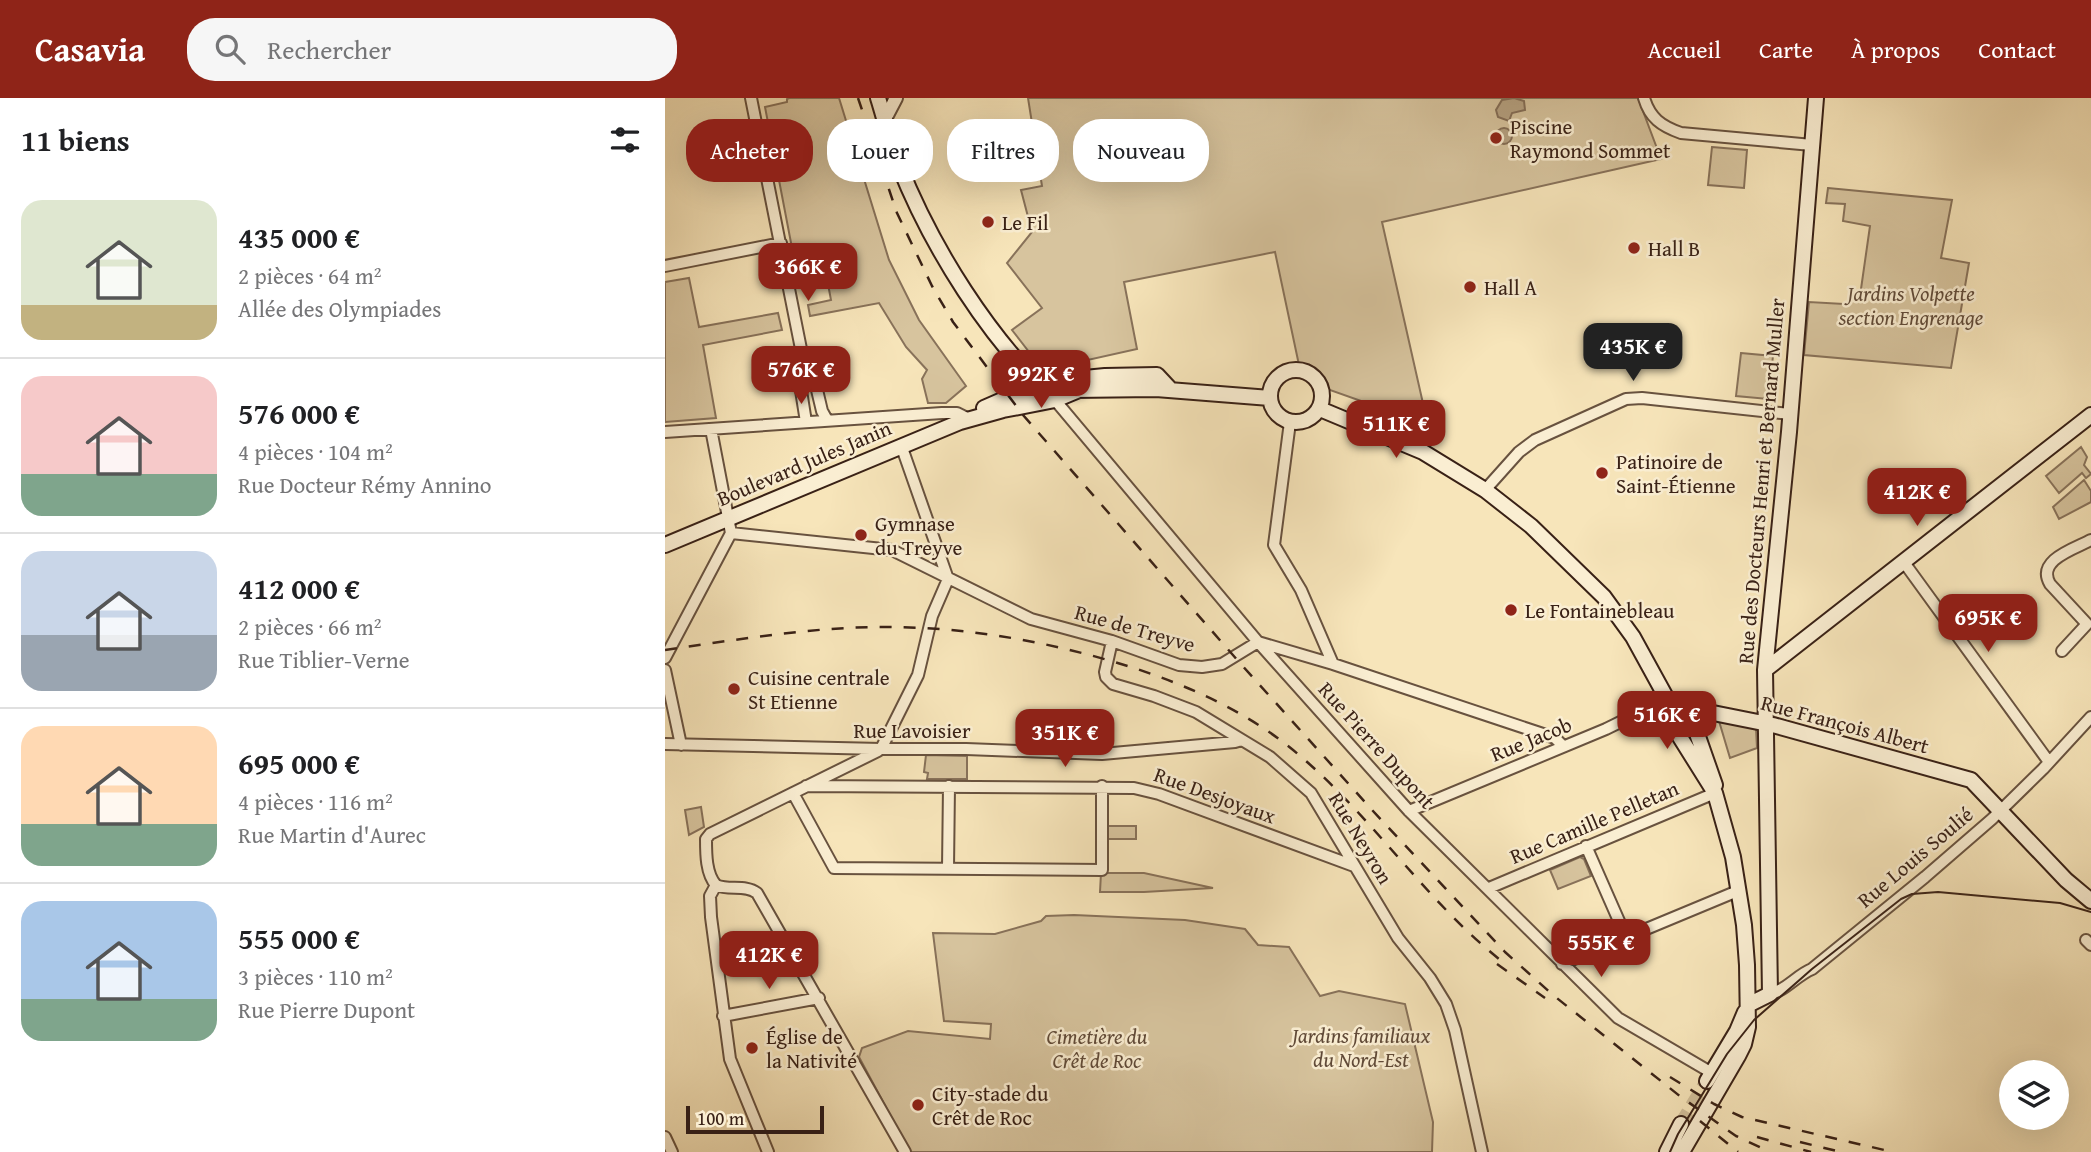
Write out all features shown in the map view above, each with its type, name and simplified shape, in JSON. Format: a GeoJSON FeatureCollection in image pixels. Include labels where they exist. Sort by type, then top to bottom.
{"type":"FeatureCollection","features":[{"type":"Feature","properties":{"kind":"main road"},"geometry":{"type":"LineString","coordinates":[[878,98],[885,119]]}},
{"type":"Feature","properties":{"kind":"main road","name":"Rue des Docteurs Henri et Bernard Muller"},"geometry":{"type":"LineString","coordinates":[[1770,994],[1765,677],[1816,98]]}},
{"type":"Feature","properties":{"kind":"main road"},"geometry":{"type":"LineString","coordinates":[[908,182],[940,247],[968,293],[1041,390],[1054,382],[1105,376],[1157,375],[1171,390]]}},
{"type":"Feature","properties":{"kind":"main road"},"geometry":{"type":"LineString","coordinates":[[1016,394],[1021,363]]}},
{"type":"Feature","properties":{"kind":"main road"},"geometry":{"type":"LineString","coordinates":[[1291,370],[1308,372],[1320,384],[1323,401],[1320,409],[1307,420],[1290,422],[1276,413],[1270,398],[1276,379],[1291,370]]}},
{"type":"Feature","properties":{"kind":"main road","name":"Boulevard Jules Janin"},"geometry":{"type":"LineString","coordinates":[[1003,410],[1041,390]]}},
{"type":"Feature","properties":{"kind":"main road","name":"Boulevard Jules Janin"},"geometry":{"type":"LineString","coordinates":[[963,419],[1003,410],[1041,390]]}},
{"type":"Feature","properties":{"kind":"main road","name":"Boulevard Jules Janin"},"geometry":{"type":"LineString","coordinates":[[665,545],[1016,394],[1041,390],[1171,390],[1270,398]]}},
{"type":"Feature","properties":{"kind":"main road"},"geometry":{"type":"LineString","coordinates":[[1320,409],[1423,452],[1485,490],[1531,526],[1604,597],[1633,637],[1667,699],[1664,710],[1715,793]]}},
{"type":"Feature","properties":{"kind":"main road"},"geometry":{"type":"LineString","coordinates":[[1737,717],[1753,706],[1765,677],[1903,561],[2091,415]]}},
{"type":"Feature","properties":{"kind":"main road","name":"Rue François Albert"},"geometry":{"type":"LineString","coordinates":[[1667,699],[1688,708],[1765,723],[1971,780],[2066,880],[2091,901]]}},
{"type":"Feature","properties":{"kind":"main road"},"geometry":{"type":"LineString","coordinates":[[1667,1152],[1687,1127],[1713,1080],[1748,1005],[1747,951],[1740,890],[1715,793],[1715,782],[1688,708]]}},
{"type":"Feature","properties":{"kind":"main road","name":"Rue Louis Soulié"},"geometry":{"type":"LineString","coordinates":[[1748,1005],[1770,994]]}},
{"type":"Feature","properties":{"kind":"main road"},"geometry":{"type":"LineString","coordinates":[[1682,1152],[1687,1127]]}},
{"type":"Feature","properties":{"kind":"street"},"geometry":{"type":"LineString","coordinates":[[751,98],[805,369],[799,378],[806,422]]}},
{"type":"Feature","properties":{"kind":"street"},"geometry":{"type":"LineString","coordinates":[[885,119],[897,98]]}},
{"type":"Feature","properties":{"kind":"street"},"geometry":{"type":"LineString","coordinates":[[1644,98],[1647,109],[1661,126],[1681,133],[1812,145]]}},
{"type":"Feature","properties":{"kind":"street"},"geometry":{"type":"LineString","coordinates":[[665,266],[781,243]]}},
{"type":"Feature","properties":{"kind":"street"},"geometry":{"type":"LineString","coordinates":[[805,369],[813,373],[822,411],[827,420]]}},
{"type":"Feature","properties":{"kind":"street","name":"Rue Pierre Dupont"},"geometry":{"type":"LineString","coordinates":[[1041,390],[1258,642],[1409,811],[1618,1018],[1713,1080]]}},
{"type":"Feature","properties":{"kind":"street"},"geometry":{"type":"LineString","coordinates":[[1485,490],[1519,452],[1535,440],[1626,399],[1642,398],[1790,414]]}},
{"type":"Feature","properties":{"kind":"street"},"geometry":{"type":"LineString","coordinates":[[665,432],[942,413],[957,413],[963,419]]}},
{"type":"Feature","properties":{"kind":"street"},"geometry":{"type":"LineString","coordinates":[[1290,422],[1274,545],[1301,590],[1333,664]]}},
{"type":"Feature","properties":{"kind":"street"},"geometry":{"type":"LineString","coordinates":[[665,658],[731,533],[711,429]]}},
{"type":"Feature","properties":{"kind":"street"},"geometry":{"type":"LineString","coordinates":[[901,445],[948,579],[932,616],[918,675],[881,749],[712,832],[705,841],[709,873],[716,885],[725,888],[748,888],[757,893],[905,1152]]}},
{"type":"Feature","properties":{"kind":"street","name":"Rue de Treyve"},"geometry":{"type":"LineString","coordinates":[[731,533],[892,550],[1031,619],[1179,665],[1202,667],[1222,664],[1258,642]]}},
{"type":"Feature","properties":{"kind":"street"},"geometry":{"type":"LineString","coordinates":[[2062,651],[2087,624],[2050,584],[2046,569],[2052,561],[2091,540]]}},
{"type":"Feature","properties":{"kind":"street"},"geometry":{"type":"LineString","coordinates":[[1903,561],[2049,762]]}},
{"type":"Feature","properties":{"kind":"street","name":"Rue Neyron"},"geometry":{"type":"LineString","coordinates":[[1112,642],[1105,672],[1113,684],[1196,712],[1270,757],[1311,793],[1398,938],[1430,978],[1446,1004],[1455,1030],[1482,1152]]}},
{"type":"Feature","properties":{"kind":"street"},"geometry":{"type":"LineString","coordinates":[[1258,642],[1333,664],[1555,738],[1563,746]]}},
{"type":"Feature","properties":{"kind":"street"},"geometry":{"type":"LineString","coordinates":[[665,670],[681,745]]}},
{"type":"Feature","properties":{"kind":"street","name":"Rue Jacob"},"geometry":{"type":"LineString","coordinates":[[1409,811],[1606,729],[1667,699]]}},
{"type":"Feature","properties":{"kind":"street","name":"Rue Louis Soulié"},"geometry":{"type":"LineString","coordinates":[[1770,994],[1776,993],[1800,974],[1812,969],[1917,884],[2001,811],[2091,717]]}},
{"type":"Feature","properties":{"kind":"street","name":"Rue Lavoisier"},"geometry":{"type":"LineString","coordinates":[[665,744],[1102,754],[1167,750],[1241,740]]}},
{"type":"Feature","properties":{"kind":"street","name":"Rue Desjoyaux"},"geometry":{"type":"LineString","coordinates":[[806,786],[1134,788],[1355,866]]}},
{"type":"Feature","properties":{"kind":"street"},"geometry":{"type":"LineString","coordinates":[[948,868],[949,786]]}},
{"type":"Feature","properties":{"kind":"street"},"geometry":{"type":"LineString","coordinates":[[793,793],[834,868],[1102,870],[1102,786]]}},
{"type":"Feature","properties":{"kind":"street","name":"Rue Camille Pelletan"},"geometry":{"type":"LineString","coordinates":[[1489,888],[1715,793]]}},
{"type":"Feature","properties":{"kind":"street"},"geometry":{"type":"LineString","coordinates":[[1586,846],[1626,937]]}},
{"type":"Feature","properties":{"kind":"street"},"geometry":{"type":"LineString","coordinates":[[716,885],[710,896],[711,916],[730,1059],[768,1152]]}},
{"type":"Feature","properties":{"kind":"street"},"geometry":{"type":"LineString","coordinates":[[1562,964],[1740,890]]}},
{"type":"Feature","properties":{"kind":"street"},"geometry":{"type":"LineString","coordinates":[[723,1016],[819,999]]}},
{"type":"Feature","properties":{"kind":"street"},"geometry":{"type":"LineString","coordinates":[[665,1137],[672,1152]]}},
{"type":"Feature","properties":{"kind":"green space"},"geometry":{"type":"Polygon","coordinates":[[[839,98],[845,119],[827,119],[827,182],[865,182],[889,260],[919,320],[966,386],[946,403],[928,403],[922,379],[927,370],[906,347],[879,303],[810,316],[808,305],[831,300],[822,252],[798,257],[796,247],[792,248],[779,182],[813,182],[813,119],[767,119],[765,107],[787,102],[787,99],[839,98]]]}},
{"type":"Feature","properties":{"kind":"green space"},"geometry":{"type":"Polygon","coordinates":[[[1028,98],[1638,98],[1661,159],[1382,222],[1429,430],[1378,407],[1327,389],[1313,371],[1299,365],[1275,252],[1124,282],[1137,349],[1043,370],[1012,330],[1042,308],[1007,263],[1032,232],[1021,190],[1042,186],[1041,182],[1059,182],[1059,119],[1031,119],[1028,98]]]}},
{"type":"Feature","properties":{"kind":"green space"},"geometry":{"type":"Polygon","coordinates":[[[1712,147],[1747,150],[1744,188],[1708,185],[1712,147]]]}},
{"type":"Feature","properties":{"kind":"green space","name":"Jardins Volpette section Engrenage"},"geometry":{"type":"Polygon","coordinates":[[[1828,188],[1952,200],[1941,258],[1969,263],[1951,368],[1804,355],[1809,302],[1844,304],[1860,296],[1870,226],[1843,221],[1845,204],[1826,203],[1828,188]]]}},
{"type":"Feature","properties":{"kind":"green space"},"geometry":{"type":"Polygon","coordinates":[[[689,278],[699,327],[778,313],[782,330],[703,345],[716,418],[665,422],[665,282],[689,278]]]}},
{"type":"Feature","properties":{"kind":"green space"},"geometry":{"type":"Polygon","coordinates":[[[1741,353],[1773,356],[1768,399],[1736,396],[1741,353]]]}},
{"type":"Feature","properties":{"kind":"green space"},"geometry":{"type":"Polygon","coordinates":[[[2081,447],[2087,457],[2084,465],[2091,474],[2086,478],[2082,473],[2059,493],[2046,476],[2081,447]]]}},
{"type":"Feature","properties":{"kind":"green space"},"geometry":{"type":"Polygon","coordinates":[[[2084,480],[2091,491],[2091,502],[2059,519],[2053,507],[2084,480]]]}},
{"type":"Feature","properties":{"kind":"green space"},"geometry":{"type":"Polygon","coordinates":[[[1719,721],[1756,728],[1757,748],[1730,758],[1719,721]]]}},
{"type":"Feature","properties":{"kind":"green space"},"geometry":{"type":"Polygon","coordinates":[[[926,755],[967,756],[967,779],[927,779],[928,773],[924,772],[926,755]]]}},
{"type":"Feature","properties":{"kind":"green space"},"geometry":{"type":"Polygon","coordinates":[[[701,807],[704,827],[689,835],[685,810],[701,807]]]}},
{"type":"Feature","properties":{"kind":"green space"},"geometry":{"type":"Polygon","coordinates":[[[1108,826],[1136,826],[1136,839],[1108,839],[1108,826]]]}},
{"type":"Feature","properties":{"kind":"green space"},"geometry":{"type":"Polygon","coordinates":[[[1580,857],[1584,859],[1591,876],[1558,889],[1550,870],[1580,857]]]}},
{"type":"Feature","properties":{"kind":"green space"},"geometry":{"type":"Polygon","coordinates":[[[1101,873],[1144,873],[1213,888],[1100,892],[1101,873]]]}},
{"type":"Feature","properties":{"kind":"green space","name":"Cimetière du Crêt de Roc"},"geometry":{"type":"Polygon","coordinates":[[[1046,916],[1185,920],[1245,929],[1258,945],[1289,947],[1320,996],[1339,991],[1405,1004],[1433,1122],[1432,1152],[910,1152],[859,1057],[862,1048],[908,1031],[990,1039],[991,1024],[944,1021],[933,933],[995,934],[1041,921],[1046,916]]]}},
{"type":"Feature","properties":{"kind":"shaded area"},"geometry":{"type":"Polygon","coordinates":[[[1514,98],[1524,101],[1525,110],[1512,113],[1509,121],[1498,117],[1496,110],[1502,100],[1514,98]]]}},
{"type":"Feature","properties":{"kind":"shaded area"},"geometry":{"type":"Polygon","coordinates":[[[1504,128],[1512,136],[1504,144],[1496,136],[1504,128]]]}},
{"type":"Feature","properties":{"kind":"tunnel"},"geometry":{"type":"LineString","coordinates":[[1681,1124],[1707,1081]]}},
{"type":"Feature","properties":{"kind":"tram line"},"geometry":{"type":"LineString","coordinates":[[1670,1152],[1678,1134],[1727,1054],[1754,1020],[1812,969],[1901,899],[1912,894],[1938,892],[2060,903],[2091,912]]}},
{"type":"Feature","properties":{"kind":"railway"},"geometry":{"type":"LineString","coordinates":[[858,98],[897,213],[932,286],[953,322],[1023,415],[1239,662],[1505,952],[1553,995],[1681,1097],[1736,1136],[1770,1152]]}},
{"type":"Feature","properties":{"kind":"railway"},"geometry":{"type":"LineString","coordinates":[[665,650],[823,630],[909,627],[973,632],[1037,643],[1100,658],[1154,675],[1240,714],[1261,726],[1299,755],[1353,807],[1453,917],[1508,966]]}},
{"type":"Feature","properties":{"kind":"railway"},"geometry":{"type":"LineString","coordinates":[[1497,964],[1545,998]]}},
{"type":"Feature","properties":{"kind":"railway"},"geometry":{"type":"LineString","coordinates":[[1670,1077],[1714,1104],[1742,1117],[1893,1152]]}},
{"type":"Feature","properties":{"kind":"railway"},"geometry":{"type":"LineString","coordinates":[[1700,1121],[1738,1152]]}},
{"type":"Feature","properties":{"kind":"railway"},"geometry":{"type":"LineString","coordinates":[[1757,1137],[1811,1152]]}},
{"type":"Feature","properties":{"kind":"railway"},"geometry":{"type":"LineString","coordinates":[[1800,1142],[1841,1152]]}},
{"type":"Feature","properties":{"kind":"place","name":"Piscine Raymond Sommet"},"geometry":{"type":"Point","coordinates":[1496,138]}},
{"type":"Feature","properties":{"kind":"place","name":"Le Fil"},"geometry":{"type":"Point","coordinates":[988,222]}},
{"type":"Feature","properties":{"kind":"place","name":"Hall B"},"geometry":{"type":"Point","coordinates":[1634,248]}},
{"type":"Feature","properties":{"kind":"place","name":"Hall A"},"geometry":{"type":"Point","coordinates":[1470,287]}},
{"type":"Feature","properties":{"kind":"place","name":"Patinoire de Saint-Étienne"},"geometry":{"type":"Point","coordinates":[1602,473]}},
{"type":"Feature","properties":{"kind":"place","name":"Gymnase du Treyve"},"geometry":{"type":"Point","coordinates":[861,535]}},
{"type":"Feature","properties":{"kind":"place","name":"Le Fontainebleau"},"geometry":{"type":"Point","coordinates":[1511,610]}},
{"type":"Feature","properties":{"kind":"place","name":"Cuisine centrale St Etienne"},"geometry":{"type":"Point","coordinates":[734,689]}},
{"type":"Feature","properties":{"kind":"place","name":"Église de la Nativité"},"geometry":{"type":"Point","coordinates":[752,1048]}},
{"type":"Feature","properties":{"kind":"place","name":"City-stade du Crêt de Roc"},"geometry":{"type":"Point","coordinates":[918,1105]}},
{"type":"Feature","properties":{"kind":"park label","name":"Jardins familiaux du Nord-Est"},"geometry":{"type":"Point","coordinates":[1361,1047]}}]}
